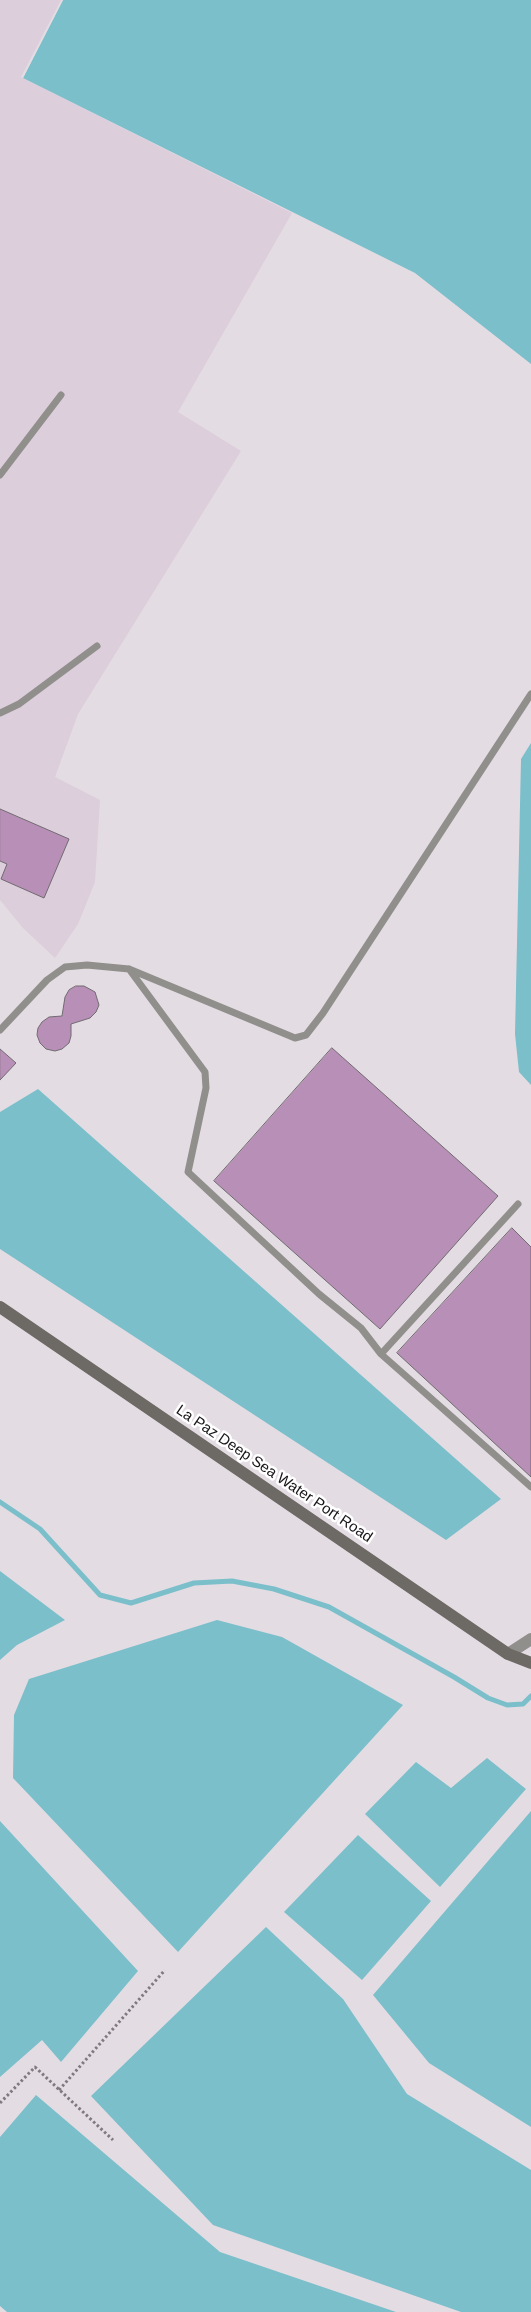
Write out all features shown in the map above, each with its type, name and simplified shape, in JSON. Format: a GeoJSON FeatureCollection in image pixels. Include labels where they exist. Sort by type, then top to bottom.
{"type":"FeatureCollection","features":[{"type":"Feature","properties":{"kind":"main road","name":"La Paz Deep Sea Water Port Road"},"geometry":{"type":"LineString","coordinates":[[0,1307],[508,1654],[531,1663]]}},
{"type":"Feature","properties":{"kind":"street"},"geometry":{"type":"LineString","coordinates":[[508,1654],[531,1639]]}},
{"type":"Feature","properties":{"kind":"lane"},"geometry":{"type":"LineString","coordinates":[[0,475],[61,394]]}},
{"type":"Feature","properties":{"kind":"lane"},"geometry":{"type":"LineString","coordinates":[[0,712],[19,704],[97,646]]}},
{"type":"Feature","properties":{"kind":"lane"},"geometry":{"type":"LineString","coordinates":[[0,1030],[47,980],[65,966],[87,965],[129,969],[295,1038],[306,1035],[328,1005],[531,694]]}},
{"type":"Feature","properties":{"kind":"lane"},"geometry":{"type":"LineString","coordinates":[[129,969],[205,1072],[206,1088],[188,1172],[319,1294],[361,1328],[381,1354],[531,1487]]}},
{"type":"Feature","properties":{"kind":"lane"},"geometry":{"type":"LineString","coordinates":[[381,1354],[518,1204]]}},
{"type":"Feature","properties":{"kind":"path"},"geometry":{"type":"LineString","coordinates":[[59,2090],[165,1970]]}},
{"type":"Feature","properties":{"kind":"path"},"geometry":{"type":"LineString","coordinates":[[0,2103],[35,2067],[113,2140]]}},
{"type":"Feature","properties":{"kind":"shaded area"},"geometry":{"type":"Polygon","coordinates":[[[0,0],[63,0],[23,78],[292,213],[178,412],[241,451],[78,714],[55,777],[100,800],[95,882],[78,924],[55,958],[23,928],[0,900],[0,0]]]}},
{"type":"Feature","properties":{"kind":"water"},"geometry":{"type":"Polygon","coordinates":[[[63,0],[531,0],[531,364],[415,273],[23,78],[63,0]]]}},
{"type":"Feature","properties":{"kind":"water"},"geometry":{"type":"Polygon","coordinates":[[[531,743],[531,1085],[519,1072],[515,1034],[521,759],[531,743]]]}},
{"type":"Feature","properties":{"kind":"water"},"geometry":{"type":"Polygon","coordinates":[[[38,1089],[501,1499],[446,1540],[0,1249],[0,1112],[38,1089]]]}},
{"type":"Feature","properties":{"kind":"water"},"geometry":{"type":"Polygon","coordinates":[[[0,1571],[65,1620],[17,1645],[0,1660],[0,1571]]]}},
{"type":"Feature","properties":{"kind":"water"},"geometry":{"type":"Polygon","coordinates":[[[217,1620],[282,1637],[403,1705],[178,1952],[13,1778],[14,1715],[29,1679],[217,1620]]]}},
{"type":"Feature","properties":{"kind":"water"},"geometry":{"type":"Polygon","coordinates":[[[487,1758],[526,1789],[440,1887],[365,1814],[416,1762],[451,1788],[487,1758]]]}},
{"type":"Feature","properties":{"kind":"water"},"geometry":{"type":"Polygon","coordinates":[[[531,1811],[531,2127],[429,2063],[373,1995],[531,1811]]]}},
{"type":"Feature","properties":{"kind":"water"},"geometry":{"type":"Polygon","coordinates":[[[0,1821],[138,1971],[61,2062],[42,2040],[0,2077],[0,1821]]]}},
{"type":"Feature","properties":{"kind":"water"},"geometry":{"type":"Polygon","coordinates":[[[358,1835],[431,1901],[362,1980],[284,1912],[358,1835]]]}},
{"type":"Feature","properties":{"kind":"water"},"geometry":{"type":"Polygon","coordinates":[[[266,1927],[343,1999],[407,2094],[531,2170],[531,2312],[461,2312],[213,2225],[91,2096],[266,1927]]]}},
{"type":"Feature","properties":{"kind":"water"},"geometry":{"type":"Polygon","coordinates":[[[36,2095],[220,2252],[396,2312],[7,2312],[0,2306],[0,2137],[36,2095]]]}},
{"type":"Feature","properties":{"kind":"pier"},"geometry":{"type":"Polygon","coordinates":[[[61,0],[63,0],[23,78],[21,77],[61,0]]]}},
{"type":"Feature","properties":{"kind":"building"},"geometry":{"type":"Polygon","coordinates":[[[0,809],[69,839],[44,898],[1,879],[7,864],[0,861],[0,809]]]}},
{"type":"Feature","properties":{"kind":"building"},"geometry":{"type":"Polygon","coordinates":[[[76,986],[84,986],[95,992],[99,1005],[96,1012],[90,1018],[71,1024],[69,1043],[62,1049],[55,1051],[46,1049],[40,1043],[37,1035],[38,1028],[49,1017],[62,1016],[65,997],[69,990],[76,986]]]}},
{"type":"Feature","properties":{"kind":"building"},"geometry":{"type":"Polygon","coordinates":[[[332,1048],[498,1196],[380,1329],[214,1181],[332,1048]]]}},
{"type":"Feature","properties":{"kind":"building"},"geometry":{"type":"Polygon","coordinates":[[[0,1049],[16,1063],[0,1080],[0,1049]]]}},
{"type":"Feature","properties":{"kind":"building"},"geometry":{"type":"Polygon","coordinates":[[[512,1228],[531,1247],[531,1477],[397,1353],[512,1228]]]}},
{"type":"Feature","properties":{"kind":"waterway"},"geometry":{"type":"LineString","coordinates":[[0,1502],[40,1529],[100,1595],[131,1603],[194,1583],[232,1581],[274,1589],[329,1607],[488,1698],[507,1705],[523,1704],[531,1696]]}}]}
